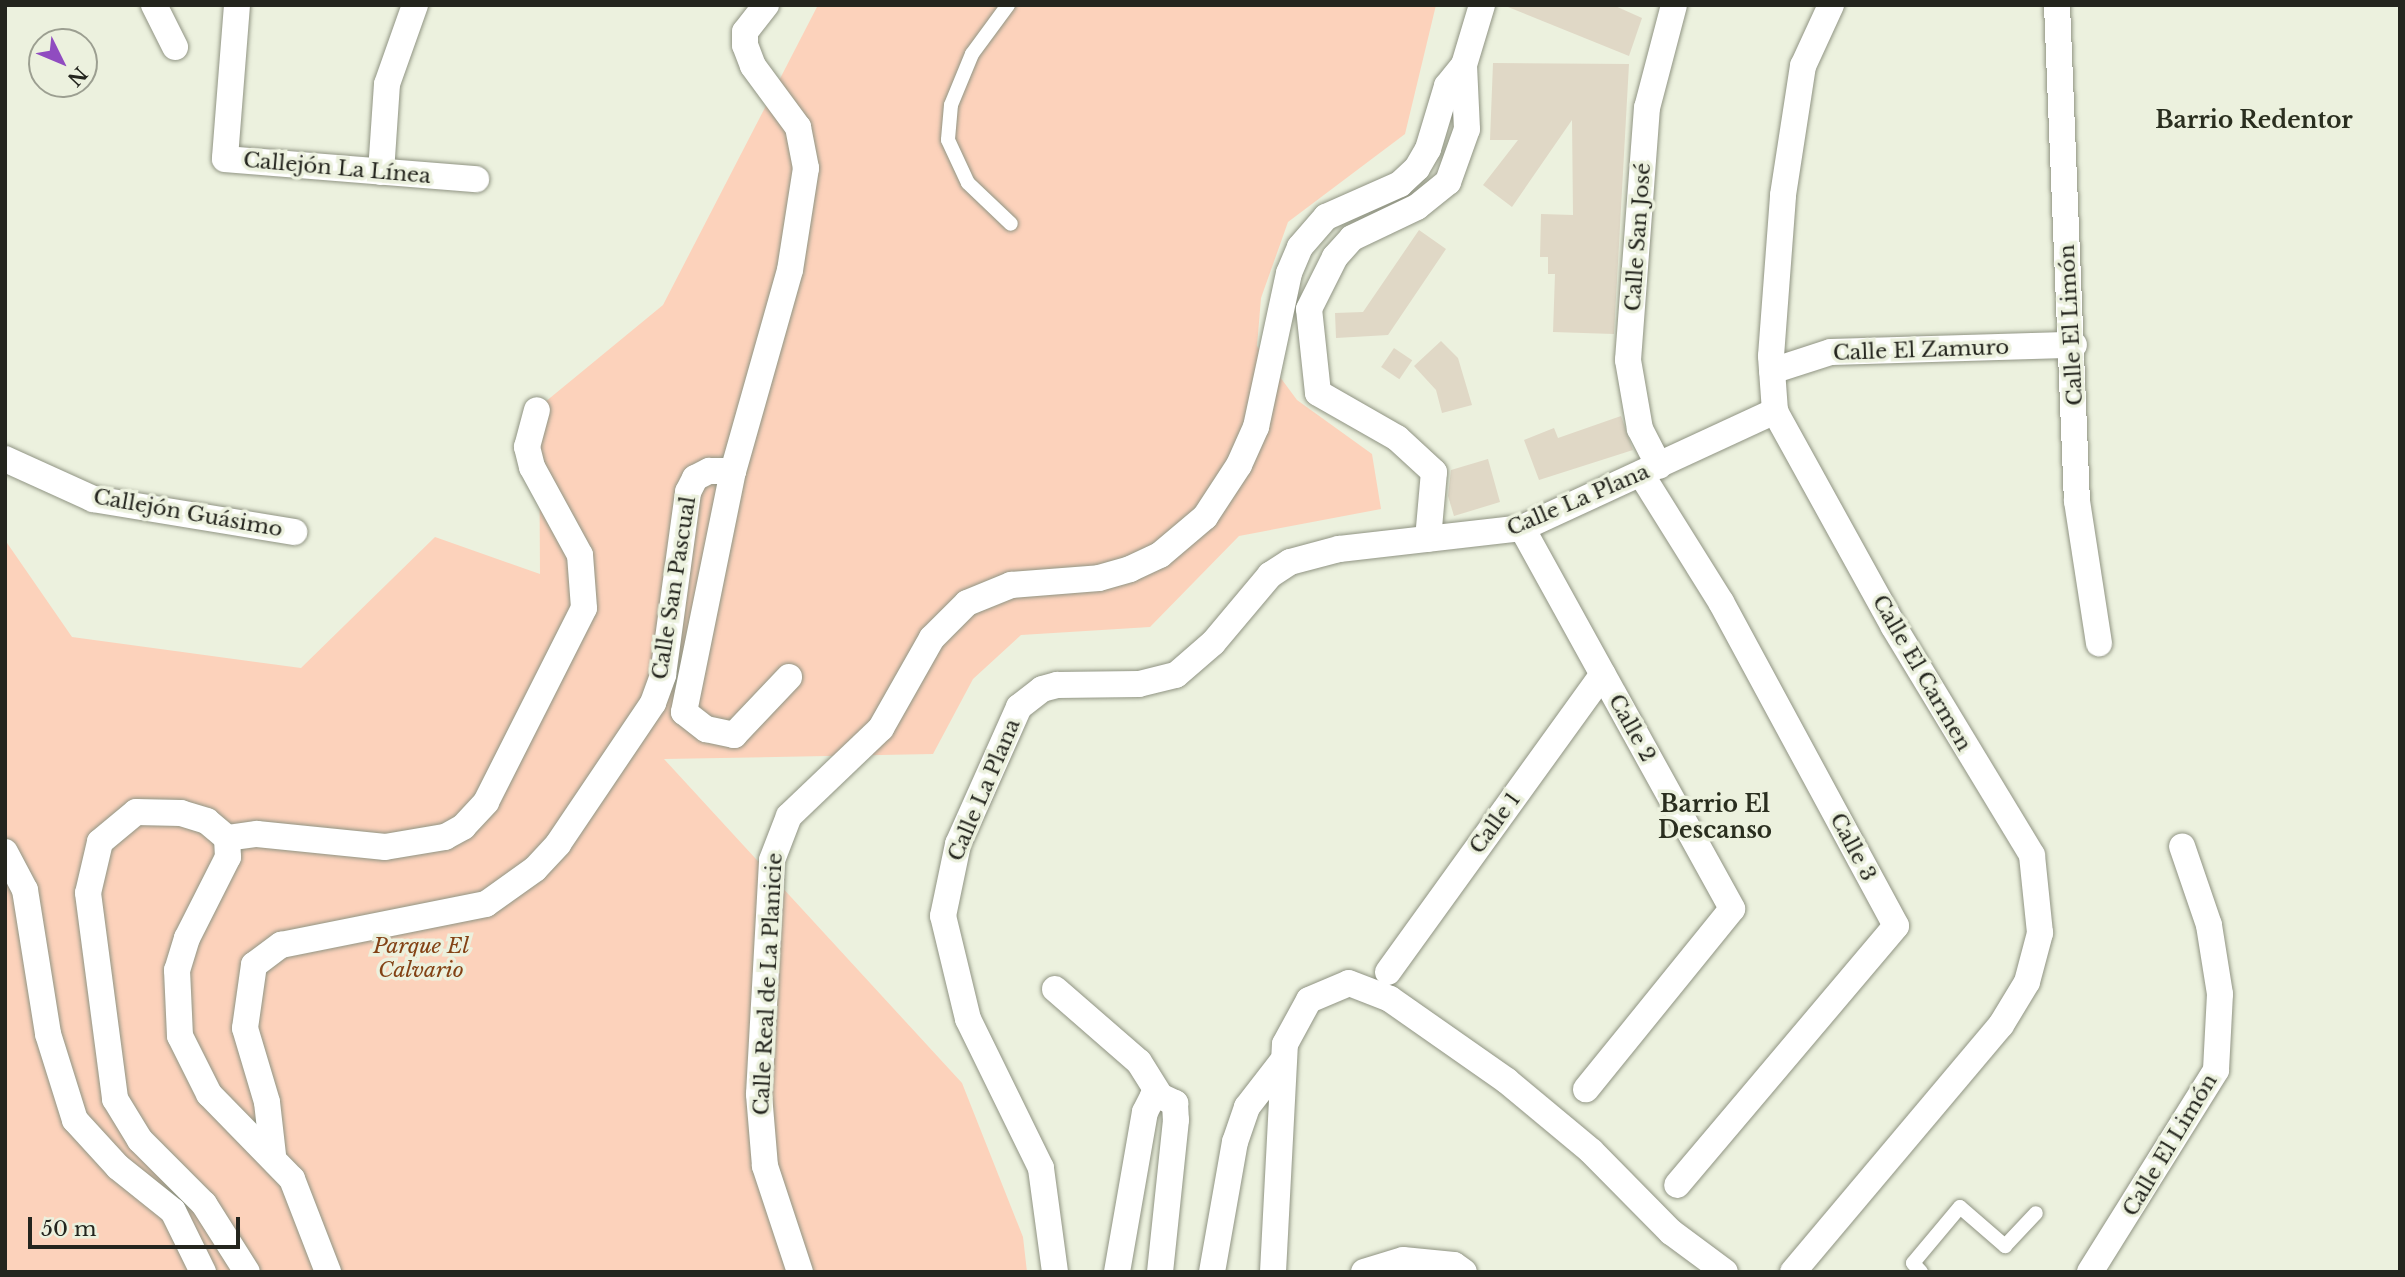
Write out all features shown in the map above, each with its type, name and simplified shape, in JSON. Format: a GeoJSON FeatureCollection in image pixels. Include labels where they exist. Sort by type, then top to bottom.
{"type":"FeatureCollection","features":[{"type":"Feature","properties":{"kind":"street"},"geometry":{"type":"LineString","coordinates":[[154,5],[175,47]]}},
{"type":"Feature","properties":{"kind":"street","name":"Callejón La Línea"},"geometry":{"type":"LineString","coordinates":[[237,5],[225,159],[476,179]]}},
{"type":"Feature","properties":{"kind":"street"},"geometry":{"type":"LineString","coordinates":[[381,172],[387,84],[415,5]]}},
{"type":"Feature","properties":{"kind":"street"},"geometry":{"type":"LineString","coordinates":[[766,5],[751,22],[745,45],[753,66],[798,127],[806,168],[790,270],[733,471],[684,712],[706,729],[734,735],[789,677]]}},
{"type":"Feature","properties":{"kind":"street","name":"Calle Real de La Planicie"},"geometry":{"type":"LineString","coordinates":[[1428,539],[1434,472],[1397,438],[1318,393],[1309,309],[1335,257],[1352,237],[1417,207],[1448,182],[1467,129],[1464,65],[1482,5]]}},
{"type":"Feature","properties":{"kind":"street","name":"Calle San José"},"geometry":{"type":"LineString","coordinates":[[1650,470],[1628,360],[1647,108],[1674,5]]}},
{"type":"Feature","properties":{"kind":"street","name":"Calle El Carmen"},"geometry":{"type":"LineString","coordinates":[[1793,1272],[2001,1025],[2034,961],[2040,904],[2032,855],[1894,627],[1775,411],[1772,371],[1783,195],[1802,66],[1831,5]]}},
{"type":"Feature","properties":{"kind":"street","name":"Calle El Limón"},"geometry":{"type":"LineString","coordinates":[[2057,5],[2074,345],[2077,500],[2099,643]]}},
{"type":"Feature","properties":{"kind":"street","name":"Calle Real de La Planicie"},"geometry":{"type":"LineString","coordinates":[[800,1272],[765,1166],[759,1094],[772,860],[789,816],[881,728],[932,638],[967,603],[1011,585],[1099,578],[1130,569],[1160,555],[1205,517],[1239,465],[1256,427],[1289,273],[1300,247],[1326,216],[1400,184],[1417,168],[1428,149],[1447,86],[1464,65]]}},
{"type":"Feature","properties":{"kind":"street","name":"Calle El Zamuro"},"geometry":{"type":"LineString","coordinates":[[1772,371],[1831,352],[2074,345]]}},
{"type":"Feature","properties":{"kind":"street"},"geometry":{"type":"LineString","coordinates":[[227,838],[257,834],[385,847],[445,837],[463,827],[486,802],[584,608],[580,555],[532,467],[527,447],[537,410]]}},
{"type":"Feature","properties":{"kind":"street","name":"Calle La Plana"},"geometry":{"type":"LineString","coordinates":[[1055,1272],[1041,1168],[968,1019],[943,916],[958,844],[1019,707],[1042,689],[1057,685],[1139,684],[1176,675],[1213,642],[1270,575],[1290,562],[1339,549],[1522,528],[1775,411]]}},
{"type":"Feature","properties":{"kind":"street","name":"Callejón Guásimo"},"geometry":{"type":"LineString","coordinates":[[5,459],[93,499],[294,533]]}},
{"type":"Feature","properties":{"kind":"street","name":"Calle 3"},"geometry":{"type":"LineString","coordinates":[[1650,470],[1896,926],[1677,1185]]}},
{"type":"Feature","properties":{"kind":"street","name":"Calle San Pascual"},"geometry":{"type":"LineString","coordinates":[[274,1155],[267,1102],[245,1028],[254,965],[281,945],[476,908],[536,869],[558,844],[653,703],[663,675],[688,492],[695,478],[709,471],[733,471]]}},
{"type":"Feature","properties":{"kind":"street","name":"Calle 2"},"geometry":{"type":"LineString","coordinates":[[1522,528],[1732,909],[1586,1089]]}},
{"type":"Feature","properties":{"kind":"street","name":"Calle 1"},"geometry":{"type":"LineString","coordinates":[[1388,972],[1602,674]]}},
{"type":"Feature","properties":{"kind":"street"},"geometry":{"type":"LineString","coordinates":[[247,1272],[204,1204],[140,1140],[115,1099],[108,1080],[88,893],[100,842],[136,812],[181,813],[207,821],[227,838],[228,857],[177,970],[180,1036],[209,1094],[274,1155],[296,1189],[328,1272]]}},
{"type":"Feature","properties":{"kind":"street","name":"Calle El Limón"},"geometry":{"type":"LineString","coordinates":[[2090,1272],[2217,1070],[2220,994],[2214,953],[2182,846]]}},
{"type":"Feature","properties":{"kind":"street"},"geometry":{"type":"LineString","coordinates":[[5,852],[25,890],[48,1034],[75,1120],[118,1167],[173,1211],[203,1272]]}},
{"type":"Feature","properties":{"kind":"street"},"geometry":{"type":"LineString","coordinates":[[1273,1272],[1281,1063],[1290,1028],[1308,1000],[1335,985],[1365,987],[1401,1006],[1534,1102],[1671,1232],[1725,1272]]}},
{"type":"Feature","properties":{"kind":"street"},"geometry":{"type":"LineString","coordinates":[[1055,989],[1139,1062],[1160,1096],[1176,1109],[1160,1272]]}},
{"type":"Feature","properties":{"kind":"street"},"geometry":{"type":"LineString","coordinates":[[1212,1272],[1235,1142],[1247,1107],[1281,1063]]}},
{"type":"Feature","properties":{"kind":"street"},"geometry":{"type":"LineString","coordinates":[[1117,1272],[1145,1112],[1153,1096],[1160,1096]]}},
{"type":"Feature","properties":{"kind":"street"},"geometry":{"type":"LineString","coordinates":[[1364,1272],[1403,1260],[1454,1265],[1464,1272]]}},
{"type":"Feature","properties":{"kind":"lane"},"geometry":{"type":"LineString","coordinates":[[1008,5],[972,54],[960,80],[951,104],[948,140],[968,183],[1012,224]]}},
{"type":"Feature","properties":{"kind":"lane"},"geometry":{"type":"LineString","coordinates":[[1921,1272],[1913,1263],[1960,1207],[2005,1246],[2036,1213]]}},
{"type":"Feature","properties":{"kind":"green space","name":"Parque El Calvario"},"geometry":{"type":"Polygon","coordinates":[[[818,5],[1436,5],[1405,134],[1288,222],[1261,298],[1257,346],[1297,400],[1372,454],[1381,509],[1239,536],[1150,627],[1021,635],[973,679],[933,754],[664,759],[962,1083],[1023,1237],[1027,1272],[6,1272],[5,540],[72,637],[301,668],[435,537],[540,574],[539,407],[663,305],[818,5]]]}},
{"type":"Feature","properties":{"kind":"building"},"geometry":{"type":"Polygon","coordinates":[[[1503,5],[1613,5],[1642,18],[1629,56],[1503,5]]]}},
{"type":"Feature","properties":{"kind":"building"},"geometry":{"type":"Polygon","coordinates":[[[1493,63],[1629,64],[1614,334],[1553,332],[1555,274],[1548,274],[1548,257],[1540,257],[1541,214],[1573,215],[1572,120],[1512,207],[1483,185],[1518,140],[1490,140],[1493,63]]]}},
{"type":"Feature","properties":{"kind":"building"},"geometry":{"type":"Polygon","coordinates":[[[1419,230],[1446,249],[1388,335],[1336,338],[1335,313],[1363,312],[1419,230]]]}},
{"type":"Feature","properties":{"kind":"building"},"geometry":{"type":"Polygon","coordinates":[[[1441,341],[1458,358],[1472,405],[1442,413],[1436,390],[1414,366],[1441,341]]]}},
{"type":"Feature","properties":{"kind":"building"},"geometry":{"type":"Polygon","coordinates":[[[1394,348],[1412,360],[1399,379],[1381,367],[1394,348]]]}},
{"type":"Feature","properties":{"kind":"building"},"geometry":{"type":"Polygon","coordinates":[[[1621,416],[1633,450],[1539,480],[1524,440],[1554,428],[1558,438],[1621,416]]]}},
{"type":"Feature","properties":{"kind":"building"},"geometry":{"type":"Polygon","coordinates":[[[1488,459],[1500,502],[1454,516],[1448,496],[1451,470],[1488,459]]]}},
{"type":"Feature","properties":{"kind":"district","name":"Barrio Redentor"},"geometry":{"type":"Point","coordinates":[2254,120]}},
{"type":"Feature","properties":{"kind":"district","name":"Barrio El Descanso"},"geometry":{"type":"Point","coordinates":[1715,817]}}]}
